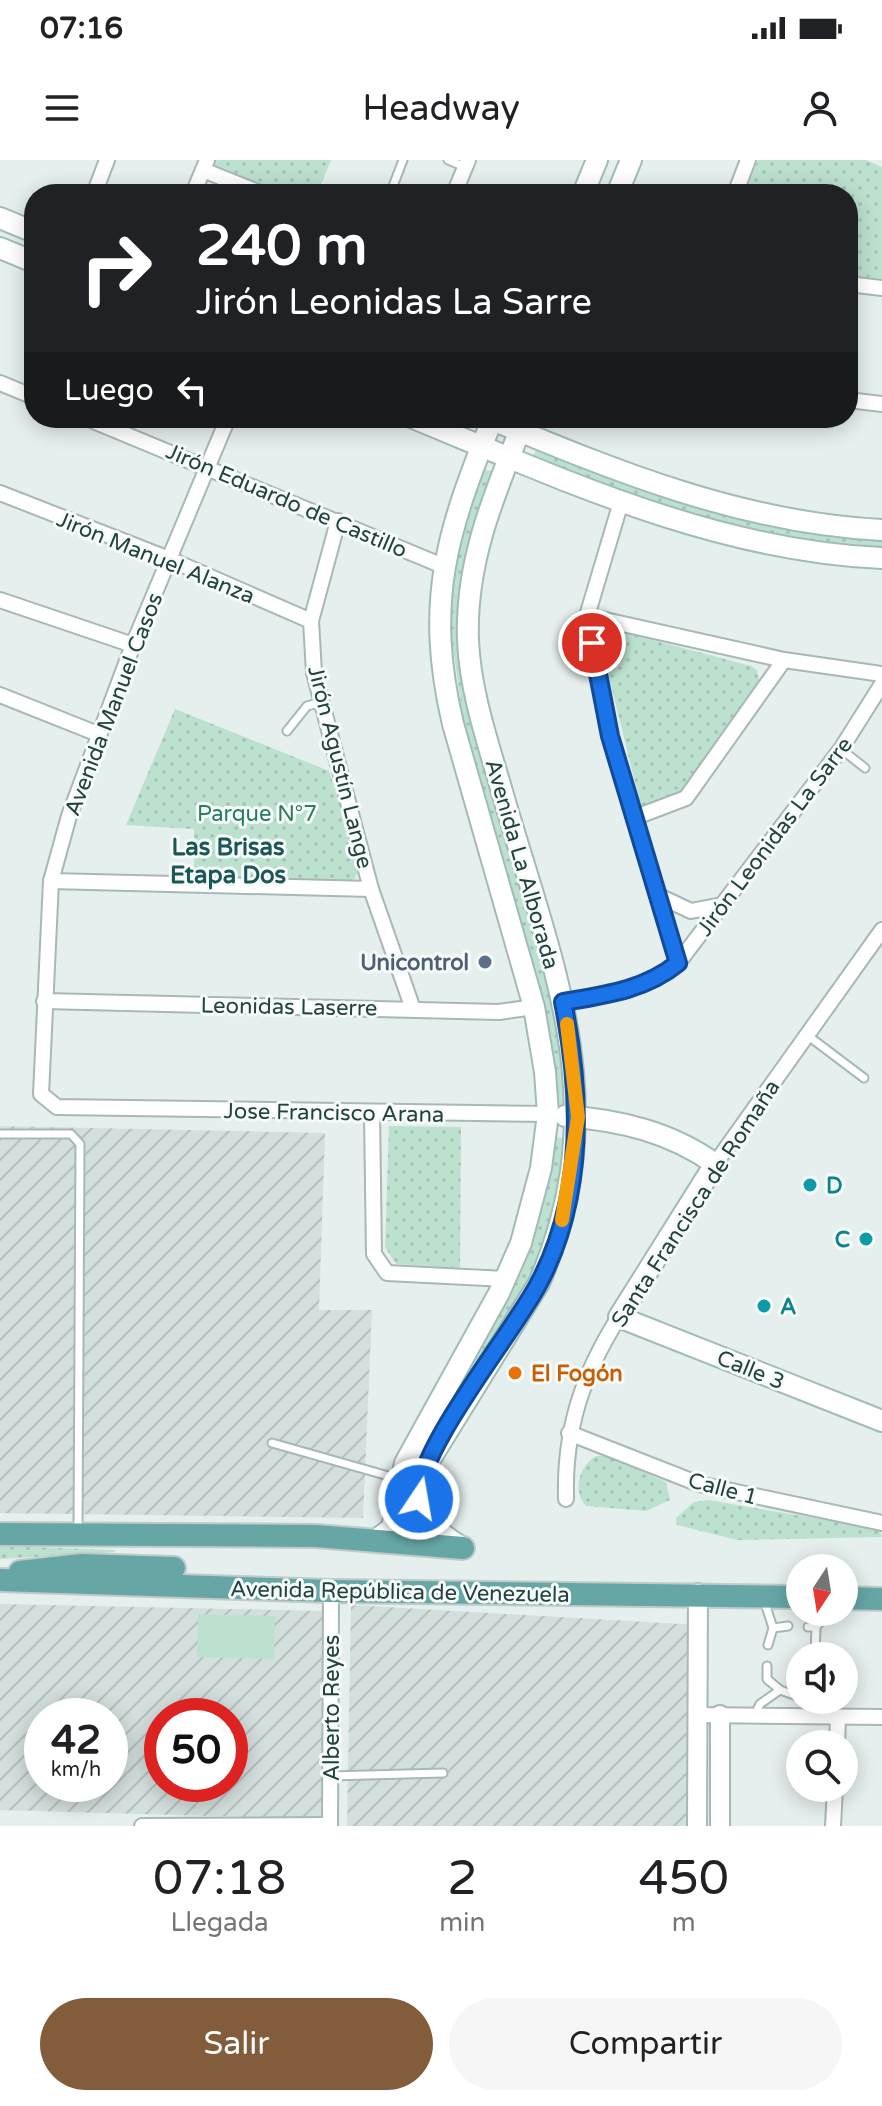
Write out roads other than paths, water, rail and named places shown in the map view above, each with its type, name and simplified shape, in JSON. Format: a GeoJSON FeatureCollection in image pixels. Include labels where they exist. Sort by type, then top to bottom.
{"type":"FeatureCollection","features":[{"type":"Feature","properties":{"kind":"main road"},"geometry":{"type":"LineString","coordinates":[[587,184],[597,160]]}},
{"type":"Feature","properties":{"kind":"main road"},"geometry":{"type":"LineString","coordinates":[[621,184],[631,160]]}},
{"type":"Feature","properties":{"kind":"main road"},"geometry":{"type":"LineString","coordinates":[[0,218],[24,228]]}},
{"type":"Feature","properties":{"kind":"main road"},"geometry":{"type":"LineString","coordinates":[[0,248],[24,258]]}},
{"type":"Feature","properties":{"kind":"main road"},"geometry":{"type":"LineString","coordinates":[[437,428],[675,521],[769,544],[882,558]]}},
{"type":"Feature","properties":{"kind":"main road","name":"Avenida La Alborada"},"geometry":{"type":"LineString","coordinates":[[376,1540],[393,1526],[399,1479],[411,1451],[506,1279],[532,1207],[548,1114],[545,1072],[534,1007],[443,681],[439,603],[443,566],[463,492],[488,428]]}},
{"type":"Feature","properties":{"kind":"main road","name":"Avenida La Alborada"},"geometry":{"type":"LineString","coordinates":[[463,1548],[436,1531],[425,1518],[419,1499],[421,1474],[539,1283],[566,1205],[578,1117],[575,1071],[563,1002],[480,716],[468,640],[470,596],[480,534],[521,428]]}},
{"type":"Feature","properties":{"kind":"main road"},"geometry":{"type":"LineString","coordinates":[[528,428],[634,478],[691,496],[785,519],[882,530]]}},
{"type":"Feature","properties":{"kind":"main road","name":"Jose Francisco Arana"},"geometry":{"type":"LineString","coordinates":[[548,1114],[639,1128],[691,1147],[715,1164]]}},
{"type":"Feature","properties":{"kind":"main road","name":"Santa Francisca de Romaña"},"geometry":{"type":"LineString","coordinates":[[619,1317],[715,1164]]}},
{"type":"Feature","properties":{"kind":"main road","name":"Calle 3"},"geometry":{"type":"LineString","coordinates":[[619,1317],[882,1421]]}},
{"type":"Feature","properties":{"kind":"main road","name":"Avenida República de Venezuela"},"geometry":{"type":"LineString","coordinates":[[0,1534],[376,1540],[463,1548]]}},
{"type":"Feature","properties":{"kind":"main road"},"geometry":{"type":"LineString","coordinates":[[124,1536],[135,1545],[136,1552],[135,1558],[124,1566]]}},
{"type":"Feature","properties":{"kind":"main road"},"geometry":{"type":"LineString","coordinates":[[180,1577],[178,1555],[206,1536]]}},
{"type":"Feature","properties":{"kind":"main road","name":"Avenida República de Venezuela"},"geometry":{"type":"LineString","coordinates":[[0,1578],[55,1566],[124,1566],[180,1577]]}},
{"type":"Feature","properties":{"kind":"main road","name":"Avenida República de Venezuela"},"geometry":{"type":"LineString","coordinates":[[0,1578],[180,1577],[331,1591],[698,1593],[786,1597]]}},
{"type":"Feature","properties":{"kind":"main road"},"geometry":{"type":"LineString","coordinates":[[858,1598],[882,1599]]}},
{"type":"Feature","properties":{"kind":"street"},"geometry":{"type":"LineString","coordinates":[[98,184],[107,160]]}},
{"type":"Feature","properties":{"kind":"street"},"geometry":{"type":"LineString","coordinates":[[739,184],[748,160]]}},
{"type":"Feature","properties":{"kind":"street"},"geometry":{"type":"LineString","coordinates":[[458,184],[467,164]]}},
{"type":"Feature","properties":{"kind":"street"},"geometry":{"type":"LineString","coordinates":[[197,184],[205,165],[243,184]]}},
{"type":"Feature","properties":{"kind":"street"},"geometry":{"type":"LineString","coordinates":[[858,285],[882,288]]}},
{"type":"Feature","properties":{"kind":"street"},"geometry":{"type":"LineString","coordinates":[[0,383],[24,393]]}},
{"type":"Feature","properties":{"kind":"street"},"geometry":{"type":"LineString","coordinates":[[858,401],[882,404]]}},
{"type":"Feature","properties":{"kind":"street","name":"Jirón Eduardo de Castillo"},"geometry":{"type":"LineString","coordinates":[[111,428],[443,566]]}},
{"type":"Feature","properties":{"kind":"street","name":"Avenida Manuel Casos"},"geometry":{"type":"LineString","coordinates":[[44,1001],[51,881],[98,734],[224,428]]}},
{"type":"Feature","properties":{"kind":"street","name":"Jirón Manuel Alanza"},"geometry":{"type":"LineString","coordinates":[[0,493],[169,559],[311,621]]}},
{"type":"Feature","properties":{"kind":"street"},"geometry":{"type":"LineString","coordinates":[[621,502],[587,616],[610,736],[661,897],[678,963]]}},
{"type":"Feature","properties":{"kind":"street","name":"Jirón Agustín Lange"},"geometry":{"type":"LineString","coordinates":[[338,521],[311,621],[314,673],[371,889],[413,1009]]}},
{"type":"Feature","properties":{"kind":"street"},"geometry":{"type":"LineString","coordinates":[[0,600],[133,645]]}},
{"type":"Feature","properties":{"kind":"street"},"geometry":{"type":"LineString","coordinates":[[587,616],[784,660],[882,674]]}},
{"type":"Feature","properties":{"kind":"street"},"geometry":{"type":"LineString","coordinates":[[636,817],[686,798],[784,660]]}},
{"type":"Feature","properties":{"kind":"street","name":"Jirón Leonidas La Sarre"},"geometry":{"type":"LineString","coordinates":[[563,1002],[624,992],[663,975],[678,963],[841,749],[882,684]]}},
{"type":"Feature","properties":{"kind":"street"},"geometry":{"type":"LineString","coordinates":[[0,695],[98,734]]}},
{"type":"Feature","properties":{"kind":"street"},"geometry":{"type":"LineString","coordinates":[[51,881],[371,889]]}},
{"type":"Feature","properties":{"kind":"street"},"geometry":{"type":"LineString","coordinates":[[661,897],[691,911],[723,905]]}},
{"type":"Feature","properties":{"kind":"street","name":"Santa Francisca de Romaña"},"geometry":{"type":"LineString","coordinates":[[715,1164],[882,930]]}},
{"type":"Feature","properties":{"kind":"street","name":"Leonidas Laserre"},"geometry":{"type":"LineString","coordinates":[[44,1001],[499,1012],[534,1007]]}},
{"type":"Feature","properties":{"kind":"street","name":"Jose Francisco Arana"},"geometry":{"type":"LineString","coordinates":[[44,1001],[41,1094],[57,1107],[548,1114]]}},
{"type":"Feature","properties":{"kind":"street"},"geometry":{"type":"LineString","coordinates":[[372,1113],[374,1254],[387,1273],[506,1279]]}},
{"type":"Feature","properties":{"kind":"street","name":"Santa Francisca de Romaña"},"geometry":{"type":"LineString","coordinates":[[566,1499],[569,1433],[594,1356],[619,1317]]}},
{"type":"Feature","properties":{"kind":"street","name":"Calle 1"},"geometry":{"type":"LineString","coordinates":[[569,1433],[699,1484],[882,1523]]}},
{"type":"Feature","properties":{"kind":"street","name":"Alberto Reyes"},"geometry":{"type":"LineString","coordinates":[[330,1826],[331,1591]]}},
{"type":"Feature","properties":{"kind":"street"},"geometry":{"type":"LineString","coordinates":[[697,1826],[698,1593]]}},
{"type":"Feature","properties":{"kind":"street"},"geometry":{"type":"LineString","coordinates":[[697,1715],[882,1717]]}},
{"type":"Feature","properties":{"kind":"street"},"geometry":{"type":"LineString","coordinates":[[720,1715],[720,1826]]}},
{"type":"Feature","properties":{"kind":"street"},"geometry":{"type":"LineString","coordinates":[[838,1717],[838,1730]]}},
{"type":"Feature","properties":{"kind":"street"},"geometry":{"type":"LineString","coordinates":[[833,1826],[834,1802]]}},
{"type":"Feature","properties":{"kind":"street"},"geometry":{"type":"LineString","coordinates":[[142,1826],[330,1826]]}},
{"type":"Feature","properties":{"kind":"lane"},"geometry":{"type":"LineString","coordinates":[[394,184],[403,160]]}},
{"type":"Feature","properties":{"kind":"lane"},"geometry":{"type":"LineString","coordinates":[[448,160],[467,164]]}},
{"type":"Feature","properties":{"kind":"lane"},"geometry":{"type":"LineString","coordinates":[[287,731],[307,706],[322,702]]}},
{"type":"Feature","properties":{"kind":"lane"},"geometry":{"type":"LineString","coordinates":[[841,749],[865,768]]}},
{"type":"Feature","properties":{"kind":"lane"},"geometry":{"type":"LineString","coordinates":[[807,1035],[864,1078]]}},
{"type":"Feature","properties":{"kind":"lane"},"geometry":{"type":"LineString","coordinates":[[0,1134],[71,1134],[80,1144],[78,1536]]}},
{"type":"Feature","properties":{"kind":"lane"},"geometry":{"type":"LineString","coordinates":[[272,1443],[399,1479]]}},
{"type":"Feature","properties":{"kind":"lane"},"geometry":{"type":"LineString","coordinates":[[762,1596],[773,1628],[768,1645]]}},
{"type":"Feature","properties":{"kind":"lane"},"geometry":{"type":"LineString","coordinates":[[773,1628],[788,1626]]}},
{"type":"Feature","properties":{"kind":"lane"},"geometry":{"type":"LineString","coordinates":[[767,1666],[767,1679],[786,1692]]}},
{"type":"Feature","properties":{"kind":"lane"},"geometry":{"type":"LineString","coordinates":[[754,1716],[760,1704],[780,1690]]}},
{"type":"Feature","properties":{"kind":"lane"},"geometry":{"type":"LineString","coordinates":[[330,1776],[443,1773]]}},
{"type":"Feature","properties":{"kind":"place","name":"Unicontrol"},"geometry":{"type":"Point","coordinates":[485,962]}},
{"type":"Feature","properties":{"kind":"place","name":"D"},"geometry":{"type":"Point","coordinates":[810,1185]}},
{"type":"Feature","properties":{"kind":"place","name":"C"},"geometry":{"type":"Point","coordinates":[866,1239]}},
{"type":"Feature","properties":{"kind":"place","name":"A"},"geometry":{"type":"Point","coordinates":[764,1306]}},
{"type":"Feature","properties":{"kind":"place","name":"El Fogón"},"geometry":{"type":"Point","coordinates":[515,1373]}},
{"type":"Feature","properties":{"kind":"district","name":"Las Brisas Etapa Dos"},"geometry":{"type":"Point","coordinates":[228,861]}},
{"type":"Feature","properties":{"kind":"park label","name":"Parque N°7"},"geometry":{"type":"Point","coordinates":[257,813]}}]}
